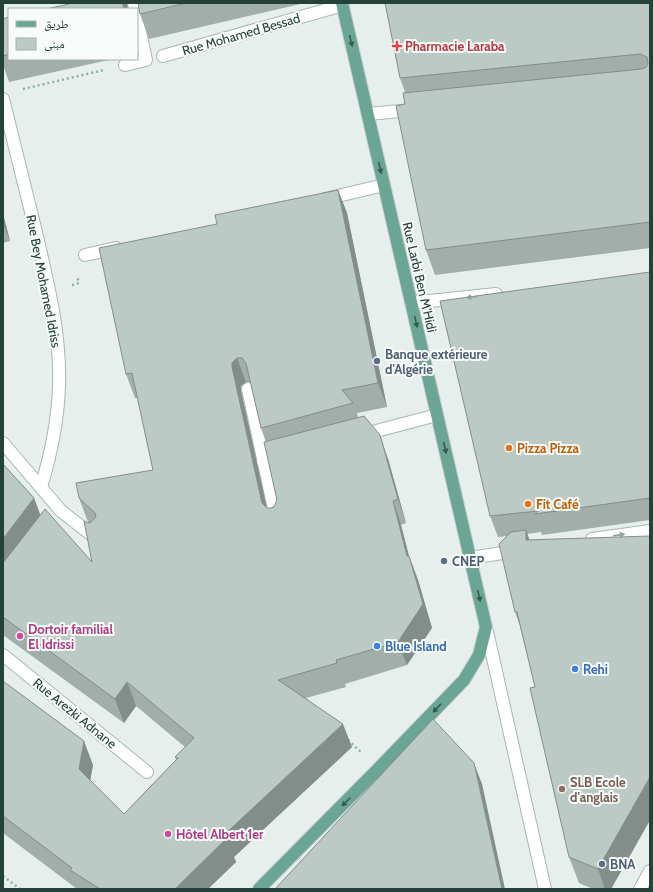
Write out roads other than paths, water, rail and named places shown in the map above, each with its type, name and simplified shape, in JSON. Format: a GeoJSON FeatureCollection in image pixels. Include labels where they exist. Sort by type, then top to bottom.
{"type":"FeatureCollection","features":[{"type":"Feature","properties":{"kind":"main road","name":"Rue Larbi Ben M'Hidi"},"geometry":{"type":"LineString","coordinates":[[342,4],[486,628]]}},
{"type":"Feature","properties":{"kind":"main road"},"geometry":{"type":"LineString","coordinates":[[259,889],[464,680],[479,655],[486,628]]}},
{"type":"Feature","properties":{"kind":"street","name":"Rue Mohamed Bessad"},"geometry":{"type":"LineString","coordinates":[[163,56],[342,4]]}},
{"type":"Feature","properties":{"kind":"street"},"geometry":{"type":"LineString","coordinates":[[125,65],[146,60],[138,23]]}},
{"type":"Feature","properties":{"kind":"street","name":"Rue Bey Mohamed Idriss"},"geometry":{"type":"LineString","coordinates":[[3,99],[44,266],[58,340],[58,411],[54,437],[41,487]]}},
{"type":"Feature","properties":{"kind":"street"},"geometry":{"type":"LineString","coordinates":[[368,114],[423,109]]}},
{"type":"Feature","properties":{"kind":"street"},"geometry":{"type":"LineString","coordinates":[[315,201],[384,185]]}},
{"type":"Feature","properties":{"kind":"street"},"geometry":{"type":"LineString","coordinates":[[85,255],[131,244]]}},
{"type":"Feature","properties":{"kind":"street"},"geometry":{"type":"LineString","coordinates":[[411,303],[504,293]]}},
{"type":"Feature","properties":{"kind":"street"},"geometry":{"type":"LineString","coordinates":[[248,389],[278,525]]}},
{"type":"Feature","properties":{"kind":"street"},"geometry":{"type":"LineString","coordinates":[[346,439],[437,415]]}},
{"type":"Feature","properties":{"kind":"street"},"geometry":{"type":"LineString","coordinates":[[3,443],[41,487],[58,514],[97,539]]}},
{"type":"Feature","properties":{"kind":"street"},"geometry":{"type":"LineString","coordinates":[[263,461],[293,453]]}},
{"type":"Feature","properties":{"kind":"street"},"geometry":{"type":"LineString","coordinates":[[580,541],[650,531]]}},
{"type":"Feature","properties":{"kind":"street"},"geometry":{"type":"LineString","coordinates":[[470,558],[525,549]]}},
{"type":"Feature","properties":{"kind":"street"},"geometry":{"type":"LineString","coordinates":[[486,628],[546,889]]}},
{"type":"Feature","properties":{"kind":"street","name":"Rue Arezki Adnane"},"geometry":{"type":"LineString","coordinates":[[3,655],[147,772]]}},
{"type":"Feature","properties":{"kind":"street"},"geometry":{"type":"LineString","coordinates":[[640,889],[650,871]]}},
{"type":"Feature","properties":{"kind":"place","name":"Pharmacie Laraba"},"geometry":{"type":"Point","coordinates":[397,46]}},
{"type":"Feature","properties":{"kind":"place","name":"Banque extérieure d'Algérie"},"geometry":{"type":"Point","coordinates":[377,361]}},
{"type":"Feature","properties":{"kind":"place","name":"Pizza Pizza"},"geometry":{"type":"Point","coordinates":[509,448]}},
{"type":"Feature","properties":{"kind":"place","name":"Fit Café"},"geometry":{"type":"Point","coordinates":[528,504]}},
{"type":"Feature","properties":{"kind":"place","name":"CNEP"},"geometry":{"type":"Point","coordinates":[444,561]}},
{"type":"Feature","properties":{"kind":"place","name":"Dortoir familial El Idrissi"},"geometry":{"type":"Point","coordinates":[20,636]}},
{"type":"Feature","properties":{"kind":"place","name":"Blue Island"},"geometry":{"type":"Point","coordinates":[377,646]}},
{"type":"Feature","properties":{"kind":"place","name":"Rehi"},"geometry":{"type":"Point","coordinates":[575,669]}},
{"type":"Feature","properties":{"kind":"place","name":"SLB Ecole d'anglais"},"geometry":{"type":"Point","coordinates":[562,789]}},
{"type":"Feature","properties":{"kind":"place","name":"Hôtel Albert 1er"},"geometry":{"type":"Point","coordinates":[168,834]}},
{"type":"Feature","properties":{"kind":"place","name":"BNA"},"geometry":{"type":"Point","coordinates":[602,864]}}]}
